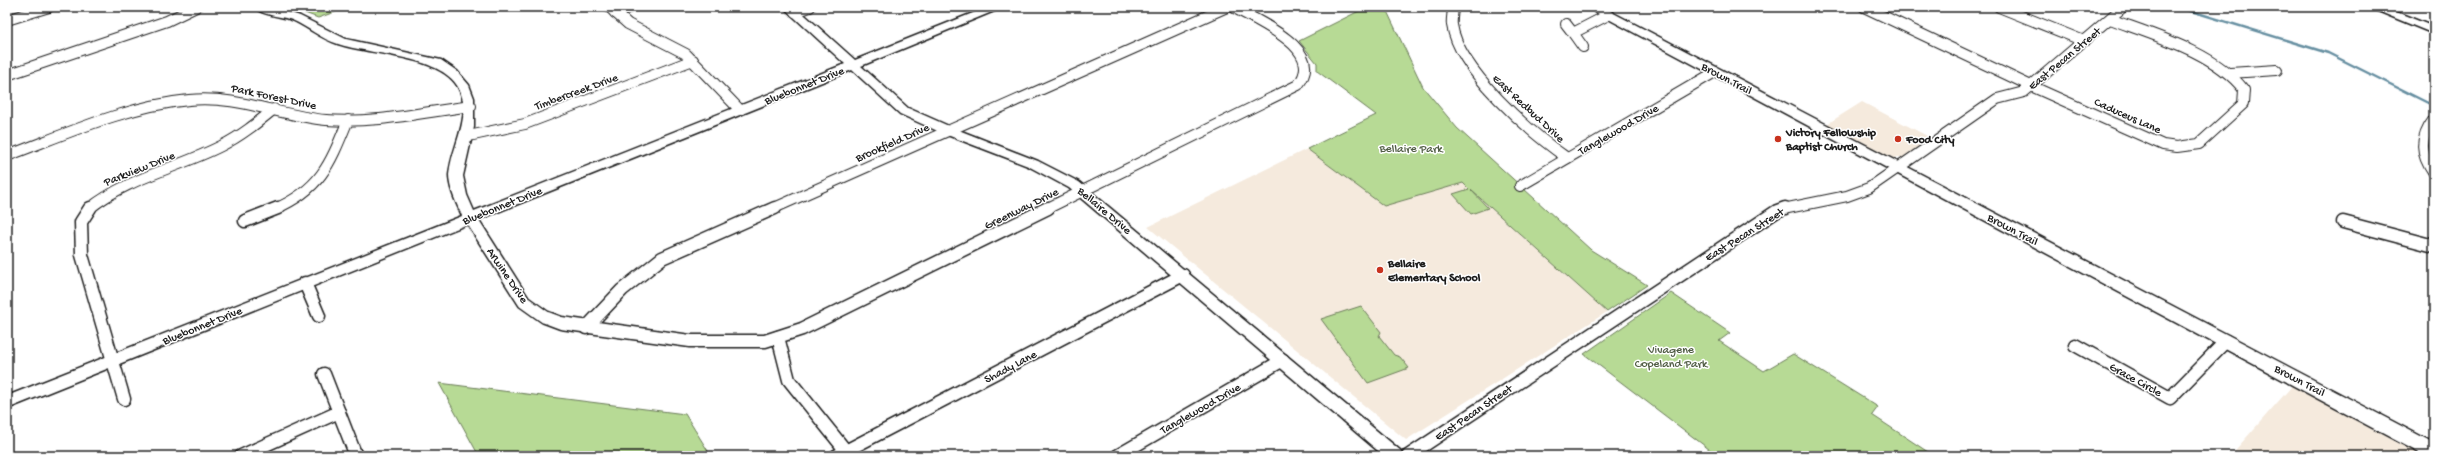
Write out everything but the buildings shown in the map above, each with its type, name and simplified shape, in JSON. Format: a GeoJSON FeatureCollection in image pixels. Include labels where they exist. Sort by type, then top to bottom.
{"type":"FeatureCollection","features":[{"type":"Feature","properties":{"kind":"main road","name":"Brown Trail"},"geometry":{"type":"LineString","coordinates":[[1592,7],[2434,452]]}},
{"type":"Feature","properties":{"kind":"street"},"geometry":{"type":"LineString","coordinates":[[7,20],[49,7]]}},
{"type":"Feature","properties":{"kind":"street"},"geometry":{"type":"LineString","coordinates":[[7,75],[167,21],[196,7]]}},
{"type":"Feature","properties":{"kind":"street","name":"Arwine Drive"},"geometry":{"type":"LineString","coordinates":[[261,7],[296,18],[325,36],[342,42],[437,63],[450,70],[460,80],[467,89],[471,106],[456,184],[470,217],[524,302],[545,317],[561,323],[586,328],[690,341],[765,341],[778,337]]}},
{"type":"Feature","properties":{"kind":"street"},"geometry":{"type":"LineString","coordinates":[[612,10],[631,7]]}},
{"type":"Feature","properties":{"kind":"street"},"geometry":{"type":"LineString","coordinates":[[792,10],[810,7]]}},
{"type":"Feature","properties":{"kind":"street","name":"Bluebonnet Drive"},"geometry":{"type":"LineString","coordinates":[[7,403],[998,7]]}},
{"type":"Feature","properties":{"kind":"street","name":"Brookfield Drive"},"geometry":{"type":"LineString","coordinates":[[586,328],[617,294],[637,275],[662,258],[1227,7]]}},
{"type":"Feature","properties":{"kind":"street","name":"Greenway Drive"},"geometry":{"type":"LineString","coordinates":[[778,337],[802,329],[1083,192],[1287,92],[1303,80],[1306,67],[1302,54],[1296,48],[1233,7]]}},
{"type":"Feature","properties":{"kind":"street","name":"East Redbud Drive"},"geometry":{"type":"LineString","coordinates":[[1453,7],[1453,28],[1480,80],[1498,99],[1552,149],[1567,158]]}},
{"type":"Feature","properties":{"kind":"street","name":"Caduceus Lane"},"geometry":{"type":"LineString","coordinates":[[1864,7],[2151,141],[2177,147],[2189,147],[2199,144],[2243,104],[2245,91],[2230,73],[2203,58],[2110,19]]}},
{"type":"Feature","properties":{"kind":"street"},"geometry":{"type":"LineString","coordinates":[[1999,7],[2084,41]]}},
{"type":"Feature","properties":{"kind":"street","name":"East Pecan Street"},"geometry":{"type":"LineString","coordinates":[[1408,456],[1778,211],[1804,201],[1861,192],[1997,99],[2024,92],[2123,7]]}},
{"type":"Feature","properties":{"kind":"street"},"geometry":{"type":"LineString","coordinates":[[2374,7],[2434,31]]}},
{"type":"Feature","properties":{"kind":"street"},"geometry":{"type":"LineString","coordinates":[[612,10],[628,24],[678,48],[693,60],[740,110]]}},
{"type":"Feature","properties":{"kind":"street","name":"Bellaire Drive"},"geometry":{"type":"LineString","coordinates":[[792,10],[852,66],[904,111],[948,131],[1052,172],[1083,192],[1395,456]]}},
{"type":"Feature","properties":{"kind":"street"},"geometry":{"type":"LineString","coordinates":[[1573,33],[1608,15]]}},
{"type":"Feature","properties":{"kind":"street"},"geometry":{"type":"LineString","coordinates":[[1566,24],[1583,47]]}},
{"type":"Feature","properties":{"kind":"street","name":"Timbercreek Drive"},"geometry":{"type":"LineString","coordinates":[[464,137],[525,124],[693,60]]}},
{"type":"Feature","properties":{"kind":"street"},"geometry":{"type":"LineString","coordinates":[[2230,73],[2277,70]]}},
{"type":"Feature","properties":{"kind":"street","name":"Tanglewood Drive"},"geometry":{"type":"LineString","coordinates":[[1520,186],[1715,72]]}},
{"type":"Feature","properties":{"kind":"street","name":"Park Forest Drive"},"geometry":{"type":"LineString","coordinates":[[7,156],[139,109],[160,104],[217,98],[238,100],[309,118],[348,120],[471,106]]}},
{"type":"Feature","properties":{"kind":"street","name":"Parkview Drive"},"geometry":{"type":"LineString","coordinates":[[124,399],[114,360],[82,255],[81,222],[88,210],[106,195],[221,146],[251,128],[274,109]]}},
{"type":"Feature","properties":{"kind":"street"},"geometry":{"type":"LineString","coordinates":[[2434,119],[2423,132],[2421,145],[2425,160],[2434,173]]}},
{"type":"Feature","properties":{"kind":"street"},"geometry":{"type":"LineString","coordinates":[[245,221],[287,204],[316,184],[325,173],[348,120]]}},
{"type":"Feature","properties":{"kind":"street"},"geometry":{"type":"LineString","coordinates":[[2343,222],[2434,246]]}},
{"type":"Feature","properties":{"kind":"street","name":"Shady Lane"},"geometry":{"type":"LineString","coordinates":[[841,454],[1182,275]]}},
{"type":"Feature","properties":{"kind":"street"},"geometry":{"type":"LineString","coordinates":[[305,284],[319,316]]}},
{"type":"Feature","properties":{"kind":"street"},"geometry":{"type":"LineString","coordinates":[[778,337],[789,380],[841,454]]}},
{"type":"Feature","properties":{"kind":"street","name":"Grace Circle"},"geometry":{"type":"LineString","coordinates":[[2075,345],[2170,398],[2226,341]]}},
{"type":"Feature","properties":{"kind":"street","name":"Tanglewood Drive"},"geometry":{"type":"LineString","coordinates":[[1117,456],[1283,360]]}},
{"type":"Feature","properties":{"kind":"street"},"geometry":{"type":"LineString","coordinates":[[324,374],[356,456]]}},
{"type":"Feature","properties":{"kind":"street"},"geometry":{"type":"LineString","coordinates":[[240,456],[339,412]]}},
{"type":"Feature","properties":{"kind":"shaded area"},"geometry":{"type":"Polygon","coordinates":[[[1862,102],[1931,138],[1902,158],[1893,158],[1827,124],[1862,102]]]}},
{"type":"Feature","properties":{"kind":"shaded area","name":"Bellaire Elementary School"},"geometry":{"type":"Polygon","coordinates":[[[1307,149],[1384,206],[1463,183],[1607,312],[1406,440],[1148,227],[1307,149]]]}},
{"type":"Feature","properties":{"kind":"shaded area"},"geometry":{"type":"Polygon","coordinates":[[[2292,386],[2422,456],[2230,456],[2292,386]]]}},
{"type":"Feature","properties":{"kind":"green space"},"geometry":{"type":"Polygon","coordinates":[[[289,7],[349,7],[318,18],[289,7]]]}},
{"type":"Feature","properties":{"kind":"green space","name":"Bellaire Park"},"geometry":{"type":"Polygon","coordinates":[[[1367,7],[1385,7],[1423,87],[1457,128],[1591,250],[1647,285],[1607,312],[1471,190],[1488,208],[1471,214],[1453,194],[1469,189],[1463,183],[1384,206],[1307,149],[1376,115],[1317,71],[1317,63],[1299,41],[1367,7]]]}},
{"type":"Feature","properties":{"kind":"green space","name":"Vivagene Copeland Park"},"geometry":{"type":"Polygon","coordinates":[[[1671,293],[1730,333],[1719,341],[1764,371],[1793,354],[1878,407],[1872,415],[1934,456],[1718,456],[1584,354],[1671,293]]]}},
{"type":"Feature","properties":{"kind":"green space"},"geometry":{"type":"Polygon","coordinates":[[[1361,306],[1381,332],[1379,336],[1394,355],[1400,357],[1409,368],[1368,383],[1321,319],[1361,306]]]}},
{"type":"Feature","properties":{"kind":"green space"},"geometry":{"type":"Polygon","coordinates":[[[439,383],[685,414],[708,451],[698,456],[479,456],[439,383]]]}},
{"type":"Feature","properties":{"kind":"waterway"},"geometry":{"type":"LineString","coordinates":[[2178,7],[2328,53],[2434,106]]}},
{"type":"Feature","properties":{"kind":"place","name":"Victory Fellowship Baptist Church"},"geometry":{"type":"Point","coordinates":[1778,139]}},
{"type":"Feature","properties":{"kind":"place","name":"Food City"},"geometry":{"type":"Point","coordinates":[1898,139]}},
{"type":"Feature","properties":{"kind":"place","name":"Bellaire Elementary School"},"geometry":{"type":"Point","coordinates":[1380,270]}}]}
